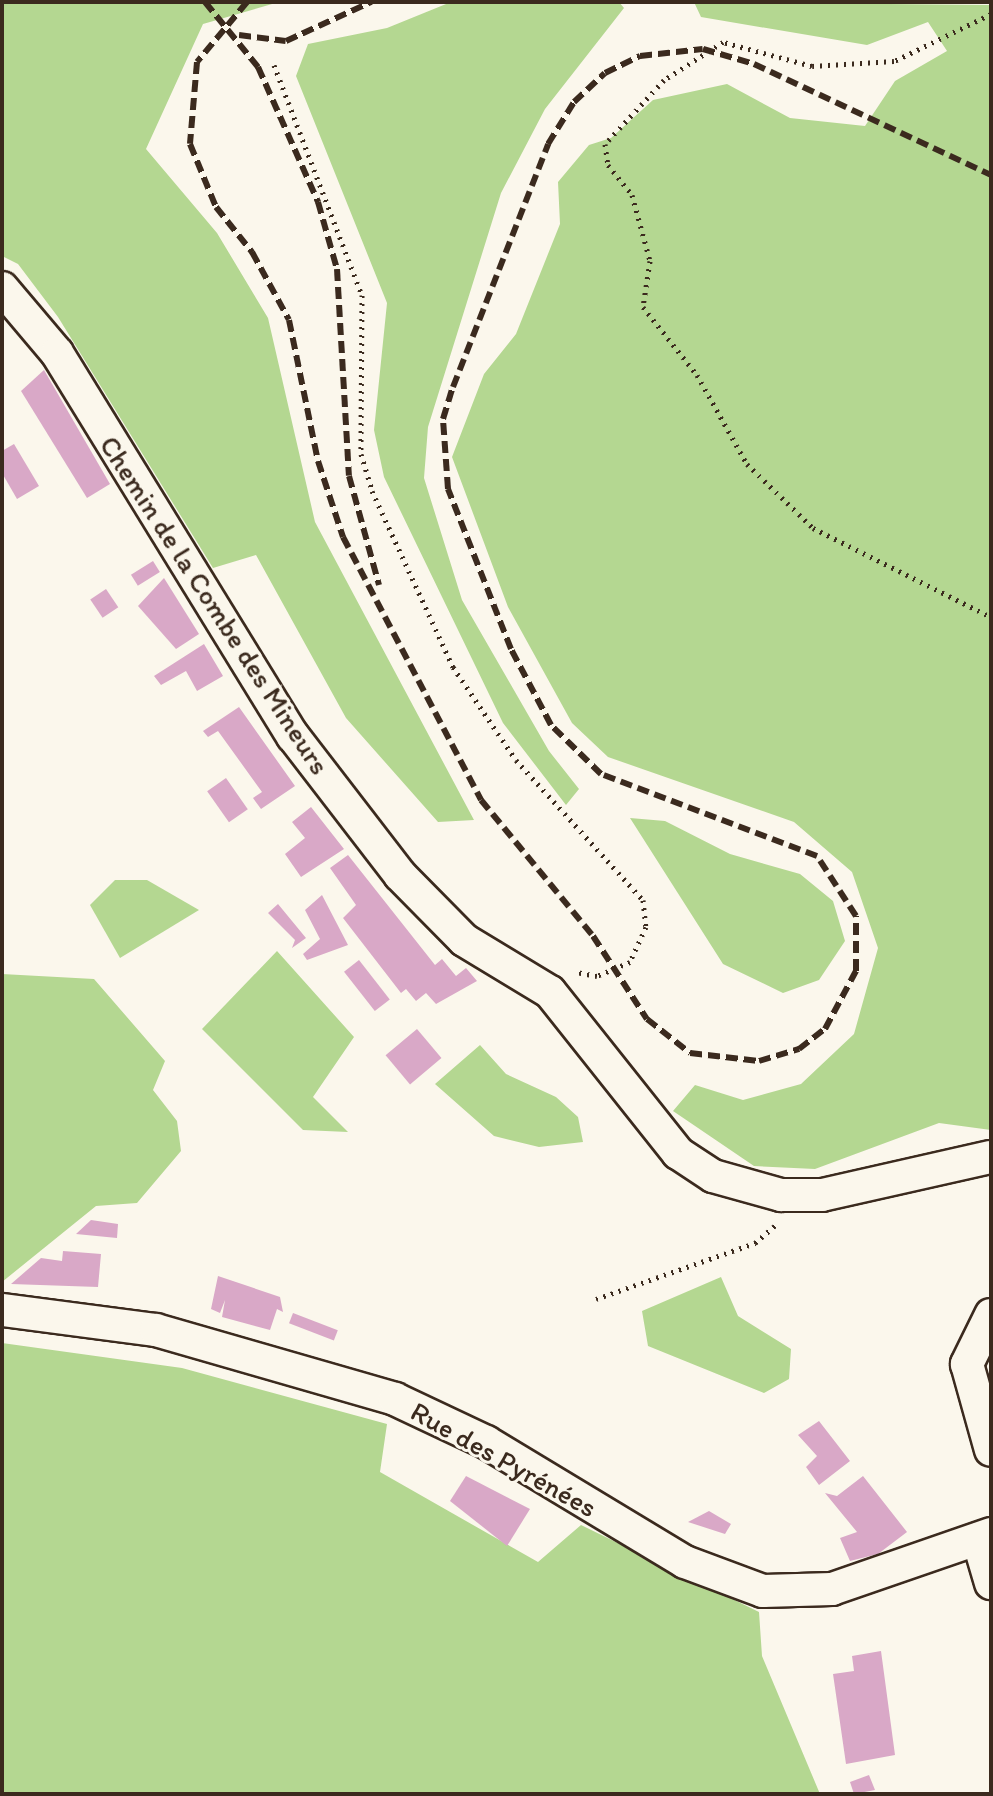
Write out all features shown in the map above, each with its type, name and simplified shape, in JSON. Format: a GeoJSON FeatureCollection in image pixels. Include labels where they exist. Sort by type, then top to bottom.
{"type":"FeatureCollection","features":[{"type":"Feature","properties":{"kind":"street","name":"Chemin de la Combe des Mineurs"},"geometry":{"type":"LineString","coordinates":[[2,288],[57,353],[303,748],[433,914],[533,981],[574,1016],[646,1120],[678,1153],[713,1176],[781,1195],[822,1195],[991,1157]]}},
{"type":"Feature","properties":{"kind":"street","name":"Rue des Pyrénées"},"geometry":{"type":"LineString","coordinates":[[2,1310],[156,1330],[395,1399],[486,1442],[685,1562],[763,1591],[832,1589],[984,1536]]}},
{"type":"Feature","properties":{"kind":"street"},"geometry":{"type":"LineString","coordinates":[[991,1315],[967,1364],[991,1450]]}},
{"type":"Feature","properties":{"kind":"street"},"geometry":{"type":"LineString","coordinates":[[984,1536],[991,1583]]}},
{"type":"Feature","properties":{"kind":"path"},"geometry":{"type":"LineString","coordinates":[[991,14],[894,61],[812,66],[713,45],[664,80],[605,144],[608,165],[632,195],[650,261],[643,307],[697,375],[747,464],[813,528],[991,617]]}},
{"type":"Feature","properties":{"kind":"path"},"geometry":{"type":"LineString","coordinates":[[274,65],[362,295],[361,454],[372,491],[453,667],[516,760],[643,900],[646,927],[630,962],[597,976],[570,971],[533,981]]}},
{"type":"Feature","properties":{"kind":"path"},"geometry":{"type":"LineString","coordinates":[[596,1299],[755,1243],[776,1230],[781,1195]]}},
{"type":"Feature","properties":{"kind":"green space"},"geometry":{"type":"Polygon","coordinates":[[[2,2],[279,2],[203,24],[146,149],[217,233],[268,318],[315,522],[474,820],[438,822],[346,718],[256,555],[213,568],[58,317],[18,264],[2,256],[2,2]]]}},
{"type":"Feature","properties":{"kind":"green space"},"geometry":{"type":"Polygon","coordinates":[[[451,2],[619,2],[624,8],[545,109],[501,193],[428,427],[424,478],[462,600],[549,751],[579,789],[566,805],[503,723],[384,477],[374,430],[387,303],[296,76],[308,44],[387,28],[451,2]]]}},
{"type":"Feature","properties":{"kind":"green space"},"geometry":{"type":"Polygon","coordinates":[[[694,2],[991,5],[991,1130],[939,1123],[815,1169],[754,1166],[673,1111],[695,1085],[743,1100],[801,1084],[854,1034],[878,948],[852,872],[794,822],[608,757],[572,723],[508,607],[452,457],[484,374],[516,334],[560,224],[558,182],[589,145],[611,138],[653,100],[727,84],[790,118],[865,126],[895,81],[947,51],[928,22],[867,45],[701,17],[694,2]]]}},
{"type":"Feature","properties":{"kind":"green space"},"geometry":{"type":"Polygon","coordinates":[[[630,818],[665,821],[730,854],[800,874],[833,901],[845,941],[819,980],[783,993],[723,964],[630,818]]]}},
{"type":"Feature","properties":{"kind":"green space"},"geometry":{"type":"Polygon","coordinates":[[[115,880],[147,880],[199,910],[120,958],[90,905],[115,880]]]}},
{"type":"Feature","properties":{"kind":"green space"},"geometry":{"type":"Polygon","coordinates":[[[277,951],[354,1037],[313,1097],[348,1132],[303,1130],[202,1029],[277,951]]]}},
{"type":"Feature","properties":{"kind":"green space"},"geometry":{"type":"Polygon","coordinates":[[[2,974],[94,979],[165,1061],[153,1090],[177,1121],[181,1151],[137,1203],[96,1206],[2,1282],[2,974]]]}},
{"type":"Feature","properties":{"kind":"green space"},"geometry":{"type":"Polygon","coordinates":[[[480,1045],[506,1074],[556,1097],[578,1117],[583,1142],[539,1147],[494,1136],[435,1084],[480,1045]]]}},
{"type":"Feature","properties":{"kind":"green space"},"geometry":{"type":"Polygon","coordinates":[[[721,1277],[738,1316],[791,1349],[789,1379],[764,1393],[648,1346],[642,1311],[721,1277]]]}},
{"type":"Feature","properties":{"kind":"green space"},"geometry":{"type":"Polygon","coordinates":[[[2,1343],[182,1368],[387,1424],[380,1472],[538,1562],[581,1525],[759,1612],[762,1656],[820,1794],[2,1794],[2,1343]]]}},
{"type":"Feature","properties":{"kind":"building"},"geometry":{"type":"Polygon","coordinates":[[[44,370],[110,484],[87,498],[21,391],[44,370]]]}},
{"type":"Feature","properties":{"kind":"building"},"geometry":{"type":"Polygon","coordinates":[[[14,444],[39,486],[17,499],[2,473],[2,451],[14,444]]]}},
{"type":"Feature","properties":{"kind":"building"},"geometry":{"type":"Polygon","coordinates":[[[153,561],[160,572],[138,586],[131,575],[153,561]]]}},
{"type":"Feature","properties":{"kind":"building"},"geometry":{"type":"Polygon","coordinates":[[[164,578],[199,634],[176,649],[138,606],[164,578]]]}},
{"type":"Feature","properties":{"kind":"building"},"geometry":{"type":"Polygon","coordinates":[[[106,589],[118,607],[103,618],[90,600],[106,589]]]}},
{"type":"Feature","properties":{"kind":"building"},"geometry":{"type":"Polygon","coordinates":[[[204,644],[223,676],[197,691],[186,671],[161,685],[154,676],[204,644]]]}},
{"type":"Feature","properties":{"kind":"building"},"geometry":{"type":"Polygon","coordinates":[[[239,707],[295,786],[261,809],[253,798],[262,792],[218,731],[208,737],[203,731],[239,707]]]}},
{"type":"Feature","properties":{"kind":"building"},"geometry":{"type":"Polygon","coordinates":[[[226,778],[248,809],[229,822],[207,791],[226,778]]]}},
{"type":"Feature","properties":{"kind":"building"},"geometry":{"type":"Polygon","coordinates":[[[311,807],[344,849],[301,877],[285,854],[305,838],[292,822],[311,807]]]}},
{"type":"Feature","properties":{"kind":"building"},"geometry":{"type":"Polygon","coordinates":[[[348,855],[435,965],[442,959],[456,976],[466,968],[477,981],[436,1004],[426,993],[416,1001],[406,989],[401,993],[343,918],[356,905],[330,868],[348,855]]]}},
{"type":"Feature","properties":{"kind":"building"},"geometry":{"type":"Polygon","coordinates":[[[322,895],[348,945],[307,960],[303,954],[320,939],[305,910],[322,895]]]}},
{"type":"Feature","properties":{"kind":"building"},"geometry":{"type":"Polygon","coordinates":[[[278,904],[306,938],[292,948],[295,940],[268,913],[278,904]]]}},
{"type":"Feature","properties":{"kind":"building"},"geometry":{"type":"Polygon","coordinates":[[[359,960],[390,999],[375,1011],[344,972],[359,960]]]}},
{"type":"Feature","properties":{"kind":"building"},"geometry":{"type":"Polygon","coordinates":[[[417,1029],[441,1058],[410,1084],[386,1055],[417,1029]]]}},
{"type":"Feature","properties":{"kind":"building"},"geometry":{"type":"Polygon","coordinates":[[[91,1220],[118,1224],[117,1238],[76,1234],[91,1220]]]}},
{"type":"Feature","properties":{"kind":"building"},"geometry":{"type":"Polygon","coordinates":[[[63,1251],[101,1254],[98,1287],[11,1284],[41,1258],[62,1261],[63,1251]]]}},
{"type":"Feature","properties":{"kind":"building"},"geometry":{"type":"Polygon","coordinates":[[[218,1276],[280,1297],[283,1312],[277,1309],[270,1330],[222,1317],[225,1300],[220,1313],[211,1309],[218,1276]]]}},
{"type":"Feature","properties":{"kind":"building"},"geometry":{"type":"Polygon","coordinates":[[[293,1313],[338,1330],[334,1340],[289,1323],[293,1313]]]}},
{"type":"Feature","properties":{"kind":"building"},"geometry":{"type":"Polygon","coordinates":[[[819,1421],[850,1461],[819,1485],[806,1467],[817,1456],[798,1435],[819,1421]]]}},
{"type":"Feature","properties":{"kind":"building"},"geometry":{"type":"Polygon","coordinates":[[[466,1476],[530,1509],[507,1546],[450,1501],[466,1476]]]}},
{"type":"Feature","properties":{"kind":"building"},"geometry":{"type":"Polygon","coordinates":[[[863,1476],[907,1532],[878,1554],[850,1561],[840,1538],[857,1532],[825,1493],[837,1496],[863,1476]]]}},
{"type":"Feature","properties":{"kind":"building"},"geometry":{"type":"Polygon","coordinates":[[[709,1511],[731,1524],[725,1534],[688,1522],[709,1511]]]}},
{"type":"Feature","properties":{"kind":"building"},"geometry":{"type":"Polygon","coordinates":[[[881,1651],[895,1755],[846,1764],[833,1674],[854,1671],[852,1656],[881,1651]]]}},
{"type":"Feature","properties":{"kind":"building"},"geometry":{"type":"Polygon","coordinates":[[[869,1775],[875,1790],[854,1794],[850,1782],[869,1775]]]}},
{"type":"Feature","properties":{"kind":"railway"},"geometry":{"type":"LineString","coordinates":[[205,2],[258,67],[318,202],[337,269],[349,476],[379,585]]}},
{"type":"Feature","properties":{"kind":"railway"},"geometry":{"type":"LineString","coordinates":[[247,2],[197,62],[190,144],[216,207],[252,252],[289,320],[318,461],[343,537],[481,800],[593,936],[647,1019],[690,1053],[759,1061],[799,1049],[825,1029],[856,971],[856,916],[817,856],[601,774],[551,725],[511,649],[448,489],[443,419],[453,387],[548,144],[574,102],[605,73],[640,56],[703,49],[754,64],[991,175]]}},
{"type":"Feature","properties":{"kind":"railway"},"geometry":{"type":"LineString","coordinates":[[239,35],[286,41],[371,2]]}}]}
